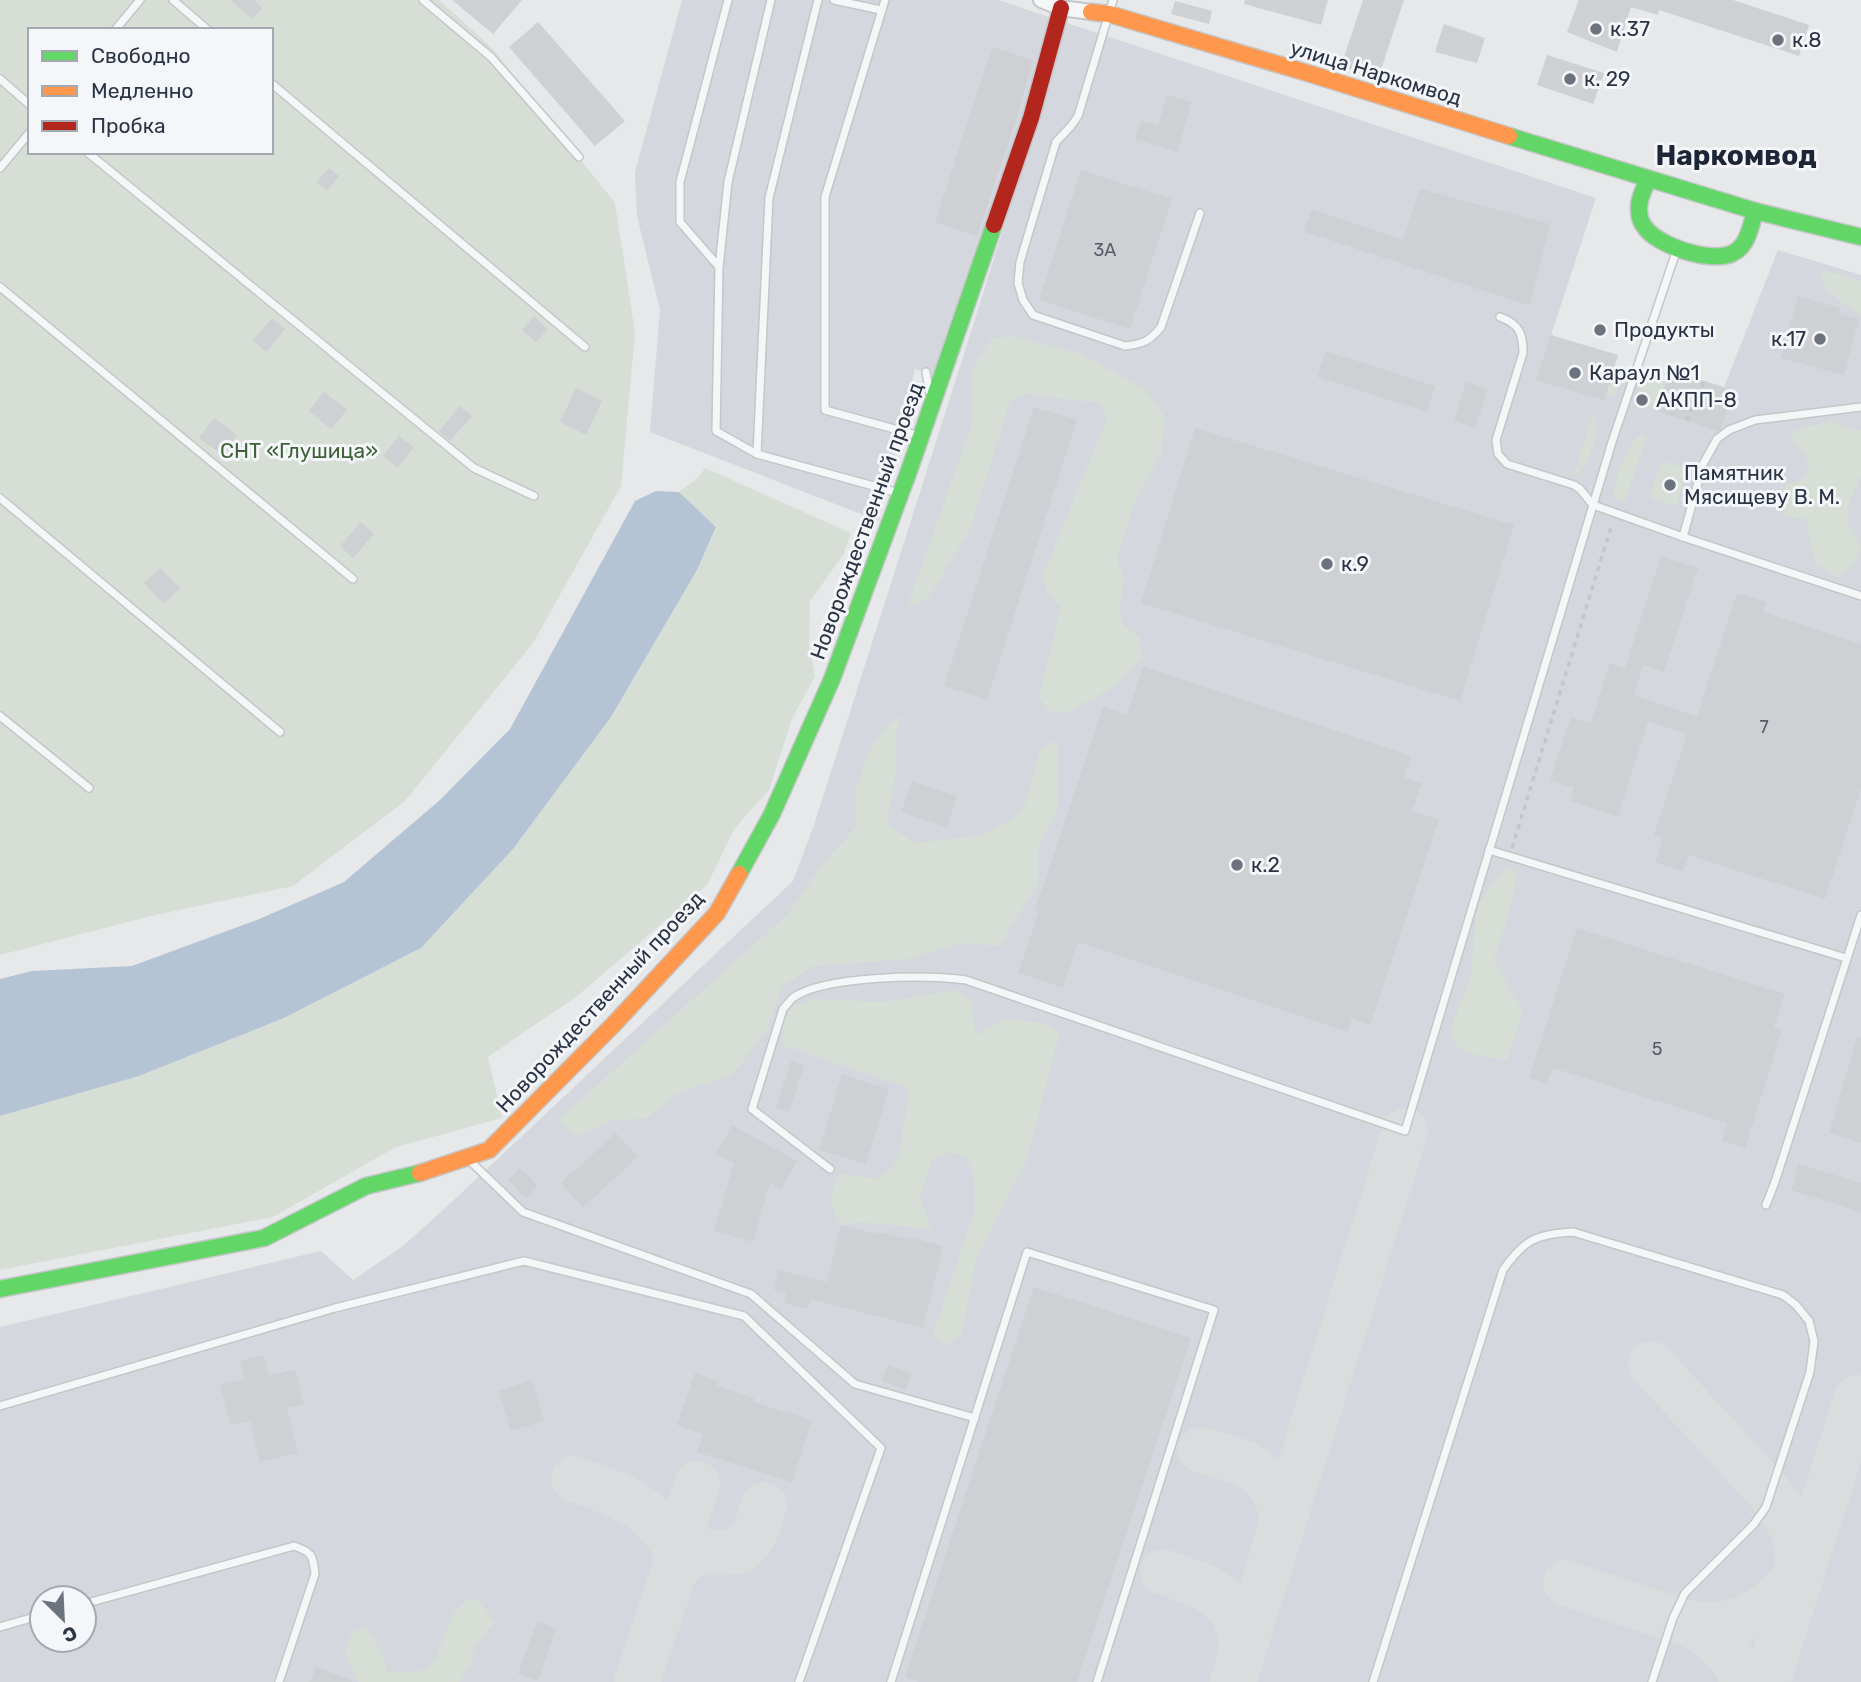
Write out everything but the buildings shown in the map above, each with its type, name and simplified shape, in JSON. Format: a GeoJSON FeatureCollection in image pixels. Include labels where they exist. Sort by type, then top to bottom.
{"type":"FeatureCollection","features":[{"type":"Feature","properties":{"kind":"street"},"geometry":{"type":"LineString","coordinates":[[1048,6],[1103,8]]}},
{"type":"Feature","properties":{"kind":"street","name":"Новорождественный проезд"},"geometry":{"type":"LineString","coordinates":[[0,1289],[264,1238],[366,1186],[416,1174],[489,1150],[614,1024],[718,913],[772,814],[832,679],[922,436],[1031,118],[1048,6]]}},
{"type":"Feature","properties":{"kind":"street","name":"улица Наркомвод"},"geometry":{"type":"LineString","coordinates":[[1103,8],[1648,179],[1755,211],[1861,237]]}},
{"type":"Feature","properties":{"kind":"street"},"geometry":{"type":"LineString","coordinates":[[1648,179],[1639,209],[1644,227],[1677,248],[1715,257],[1732,254],[1746,240],[1755,211]]}},
{"type":"Feature","properties":{"kind":"lane"},"geometry":{"type":"LineString","coordinates":[[117,28],[140,0]]}},
{"type":"Feature","properties":{"kind":"lane"},"geometry":{"type":"LineString","coordinates":[[173,0],[206,28]]}},
{"type":"Feature","properties":{"kind":"lane"},"geometry":{"type":"LineString","coordinates":[[423,0],[491,57],[579,157]]}},
{"type":"Feature","properties":{"kind":"lane"},"geometry":{"type":"LineString","coordinates":[[719,267],[680,222],[680,182],[728,0]]}},
{"type":"Feature","properties":{"kind":"lane"},"geometry":{"type":"LineString","coordinates":[[771,0],[728,181],[719,267],[716,431],[757,454],[901,493]]}},
{"type":"Feature","properties":{"kind":"lane"},"geometry":{"type":"LineString","coordinates":[[757,454],[769,198],[818,0]]}},
{"type":"Feature","properties":{"kind":"lane"},"geometry":{"type":"LineString","coordinates":[[834,0],[881,10]]}},
{"type":"Feature","properties":{"kind":"lane"},"geometry":{"type":"LineString","coordinates":[[885,0],[825,197],[825,410],[922,436]]}},
{"type":"Feature","properties":{"kind":"lane"},"geometry":{"type":"LineString","coordinates":[[1103,8],[1078,117],[1056,142],[1020,262],[1018,283],[1023,300],[1033,315],[1125,346],[1153,338],[1161,327],[1200,213]]}},
{"type":"Feature","properties":{"kind":"lane"},"geometry":{"type":"LineString","coordinates":[[0,79],[28,103]]}},
{"type":"Feature","properties":{"kind":"lane"},"geometry":{"type":"LineString","coordinates":[[273,85],[586,347]]}},
{"type":"Feature","properties":{"kind":"lane"},"geometry":{"type":"LineString","coordinates":[[0,168],[28,134]]}},
{"type":"Feature","properties":{"kind":"lane"},"geometry":{"type":"LineString","coordinates":[[89,154],[474,468],[534,496]]}},
{"type":"Feature","properties":{"kind":"lane"},"geometry":{"type":"LineString","coordinates":[[830,1169],[752,1109],[783,1009],[793,998],[827,984],[900,978],[951,977],[966,980],[1405,1131],[1612,442],[1677,248]]}},
{"type":"Feature","properties":{"kind":"lane"},"geometry":{"type":"LineString","coordinates":[[0,287],[353,579]]}},
{"type":"Feature","properties":{"kind":"lane"},"geometry":{"type":"LineString","coordinates":[[1500,317],[1512,321],[1518,328],[1522,336],[1523,353],[1496,440],[1499,454],[1507,464],[1574,485],[1593,505],[1861,596]]}},
{"type":"Feature","properties":{"kind":"lane"},"geometry":{"type":"LineString","coordinates":[[926,372],[932,406]]}},
{"type":"Feature","properties":{"kind":"lane"},"geometry":{"type":"LineString","coordinates":[[1683,537],[1703,464],[1717,439],[1729,430],[1755,420],[1861,407]]}},
{"type":"Feature","properties":{"kind":"lane"},"geometry":{"type":"LineString","coordinates":[[0,498],[280,732]]}},
{"type":"Feature","properties":{"kind":"lane"},"geometry":{"type":"LineString","coordinates":[[0,716],[89,788]]}},
{"type":"Feature","properties":{"kind":"lane"},"geometry":{"type":"LineString","coordinates":[[1489,850],[1846,958]]}},
{"type":"Feature","properties":{"kind":"lane"},"geometry":{"type":"LineString","coordinates":[[1766,1205],[1861,915]]}},
{"type":"Feature","properties":{"kind":"lane"},"geometry":{"type":"LineString","coordinates":[[466,1158],[523,1212],[751,1294],[855,1384],[975,1418]]}},
{"type":"Feature","properties":{"kind":"lane"},"geometry":{"type":"LineString","coordinates":[[1373,1682],[1503,1270],[1515,1253],[1532,1240],[1548,1233],[1573,1232],[1783,1295],[1796,1305],[1809,1321],[1814,1341],[1810,1372],[1766,1507],[1754,1524],[1685,1593],[1673,1618],[1653,1682]]}},
{"type":"Feature","properties":{"kind":"lane"},"geometry":{"type":"LineString","coordinates":[[891,1682],[1027,1252],[1214,1310],[1097,1682]]}},
{"type":"Feature","properties":{"kind":"lane"},"geometry":{"type":"LineString","coordinates":[[0,1406],[335,1308],[524,1261],[744,1317],[881,1448],[799,1682]]}},
{"type":"Feature","properties":{"kind":"lane"},"geometry":{"type":"LineString","coordinates":[[98,1600],[294,1546],[308,1551],[314,1563],[314,1574],[279,1682]]}},
{"type":"Feature","properties":{"kind":"lane"},"geometry":{"type":"LineString","coordinates":[[0,1627],[28,1619]]}},
{"type":"Feature","properties":{"kind":"path"},"geometry":{"type":"LineString","coordinates":[[1687,421],[1704,381]]}},
{"type":"Feature","properties":{"kind":"path"},"geometry":{"type":"LineString","coordinates":[[1509,856],[1615,513]]}},
{"type":"Feature","properties":{"kind":"shaded area"},"geometry":{"type":"Polygon","coordinates":[[[682,0],[999,0],[1054,19],[937,376],[915,369],[879,521],[650,432],[660,310],[637,216],[635,172],[682,0]]]}},
{"type":"Feature","properties":{"kind":"shaded area"},"geometry":{"type":"Polygon","coordinates":[[[1067,23],[1596,198],[1551,335],[1615,366],[1666,382],[1670,370],[1724,387],[1778,250],[1861,275],[1861,1682],[0,1682],[0,1327],[321,1251],[353,1280],[403,1246],[454,1200],[793,881],[815,822],[1067,23]]]}},
{"type":"Feature","properties":{"kind":"green space","name":"СНТ «Глушица»"},"geometry":{"type":"Polygon","coordinates":[[[0,0],[439,0],[491,47],[615,203],[635,333],[621,486],[533,643],[405,801],[293,886],[155,915],[0,955],[0,0]]]}},
{"type":"Feature","properties":{"kind":"green space"},"geometry":{"type":"Polygon","coordinates":[[[1823,270],[1861,281],[1861,316],[1829,293],[1820,278],[1823,270]]]}},
{"type":"Feature","properties":{"kind":"green space"},"geometry":{"type":"Polygon","coordinates":[[[1010,336],[1081,354],[1145,389],[1165,417],[1161,454],[1134,504],[1117,559],[1124,577],[1119,612],[1125,627],[1140,638],[1142,657],[1115,686],[1066,713],[1049,711],[1039,697],[1061,607],[1048,593],[1042,577],[1107,419],[1100,403],[1025,394],[1010,402],[970,530],[928,598],[907,607],[972,424],[972,370],[991,339],[1010,336]]]}},
{"type":"Feature","properties":{"kind":"green space"},"geometry":{"type":"Polygon","coordinates":[[[1615,366],[1620,368],[1619,372],[1622,373],[1615,397],[1606,395],[1615,366]]]}},
{"type":"Feature","properties":{"kind":"green space"},"geometry":{"type":"Polygon","coordinates":[[[1650,378],[1665,383],[1656,410],[1646,406],[1648,398],[1638,394],[1643,379],[1648,381],[1650,378]]]}},
{"type":"Feature","properties":{"kind":"green space"},"geometry":{"type":"Polygon","coordinates":[[[1593,414],[1596,429],[1590,455],[1576,476],[1566,473],[1574,473],[1593,414]]]}},
{"type":"Feature","properties":{"kind":"green space"},"geometry":{"type":"Polygon","coordinates":[[[1831,421],[1857,431],[1861,430],[1861,476],[1848,506],[1848,523],[1861,547],[1854,564],[1839,578],[1815,564],[1806,519],[1786,517],[1780,501],[1786,485],[1801,480],[1808,469],[1803,453],[1792,439],[1794,430],[1831,421]]]}},
{"type":"Feature","properties":{"kind":"green space"},"geometry":{"type":"Polygon","coordinates":[[[1642,435],[1647,437],[1624,503],[1615,497],[1617,478],[1630,447],[1642,435]]]}},
{"type":"Feature","properties":{"kind":"green space"},"geometry":{"type":"Polygon","coordinates":[[[1661,461],[1687,468],[1677,506],[1650,498],[1661,461]]]}},
{"type":"Feature","properties":{"kind":"green space"},"geometry":{"type":"Polygon","coordinates":[[[705,468],[851,533],[843,555],[810,601],[809,646],[815,676],[792,719],[769,790],[735,828],[707,885],[577,996],[488,1057],[502,1118],[396,1147],[273,1217],[0,1270],[0,1116],[139,1076],[284,1018],[421,948],[513,849],[611,717],[697,570],[716,527],[679,492],[698,478],[705,468]]]}},
{"type":"Feature","properties":{"kind":"green space"},"geometry":{"type":"Polygon","coordinates":[[[902,715],[896,732],[896,770],[887,824],[915,843],[983,835],[1014,818],[1025,805],[1040,750],[1057,740],[1057,812],[1038,848],[1038,884],[999,946],[961,943],[909,959],[813,966],[782,987],[767,1030],[733,1074],[679,1093],[647,1118],[610,1121],[576,1137],[558,1120],[789,913],[820,867],[856,827],[855,791],[868,754],[888,724],[902,715]]]}},
{"type":"Feature","properties":{"kind":"green space"},"geometry":{"type":"Polygon","coordinates":[[[1508,867],[1516,872],[1515,883],[1494,959],[1521,1009],[1521,1018],[1507,1060],[1464,1051],[1453,1040],[1450,1031],[1471,975],[1476,914],[1489,889],[1508,867]]]}},
{"type":"Feature","properties":{"kind":"green space"},"geometry":{"type":"Polygon","coordinates":[[[957,990],[971,1000],[976,1035],[1007,1019],[1044,1023],[1060,1033],[1026,1162],[976,1259],[962,1332],[948,1346],[932,1337],[975,1209],[974,1174],[966,1157],[947,1152],[932,1160],[920,1197],[932,1229],[859,1222],[841,1225],[831,1199],[837,1181],[841,1173],[875,1179],[890,1170],[900,1153],[909,1088],[782,1045],[783,1009],[815,999],[885,1002],[957,990]]]}},
{"type":"Feature","properties":{"kind":"green space"},"geometry":{"type":"Polygon","coordinates":[[[470,1598],[479,1600],[494,1623],[474,1646],[471,1664],[459,1682],[359,1682],[345,1654],[350,1636],[356,1630],[365,1627],[382,1653],[387,1672],[419,1671],[428,1668],[435,1659],[454,1612],[470,1598]]]}},
{"type":"Feature","properties":{"kind":"water"},"geometry":{"type":"Polygon","coordinates":[[[656,491],[679,492],[716,527],[697,570],[611,717],[513,849],[421,948],[284,1018],[139,1076],[0,1116],[0,979],[32,971],[132,966],[257,920],[344,882],[440,800],[510,729],[635,501],[656,491]]]}},
{"type":"Feature","properties":{"kind":"taxiway"},"geometry":{"type":"LineString","coordinates":[[1233,1682],[1405,1131]]}},
{"type":"Feature","properties":{"kind":"taxiway"},"geometry":{"type":"LineString","coordinates":[[1651,1364],[1770,1493],[1788,1519],[1796,1541],[1798,1574]]}},
{"type":"Feature","properties":{"kind":"taxiway"},"geometry":{"type":"LineString","coordinates":[[1767,1682],[1857,1398]]}},
{"type":"Feature","properties":{"kind":"taxiway"},"geometry":{"type":"LineString","coordinates":[[1201,1450],[1232,1459],[1256,1470],[1272,1488],[1284,1520]]}},
{"type":"Feature","properties":{"kind":"taxiway"},"geometry":{"type":"LineString","coordinates":[[574,1479],[620,1496],[646,1512],[658,1522],[676,1550]]}},
{"type":"Feature","properties":{"kind":"taxiway"},"geometry":{"type":"LineString","coordinates":[[637,1682],[674,1572],[676,1550],[697,1484]]}},
{"type":"Feature","properties":{"kind":"taxiway"},"geometry":{"type":"LineString","coordinates":[[674,1572],[684,1560],[695,1554],[736,1551],[745,1546],[755,1532],[764,1505]]}},
{"type":"Feature","properties":{"kind":"taxiway"},"geometry":{"type":"LineString","coordinates":[[1163,1572],[1194,1583],[1218,1596],[1234,1616],[1243,1649]]}},
{"type":"Feature","properties":{"kind":"taxiway"},"geometry":{"type":"LineString","coordinates":[[1566,1583],[1676,1620],[1706,1625],[1738,1621],[1752,1615],[1778,1597],[1800,1572]]}},
{"type":"Feature","properties":{"kind":"taxiway"},"geometry":{"type":"LineString","coordinates":[[1690,1624],[1716,1641],[1733,1659],[1744,1682]]}},
{"type":"Feature","properties":{"kind":"traffic: fast"},"geometry":{"type":"LineString","coordinates":[[1509,136],[1755,211],[1861,237]]}},
{"type":"Feature","properties":{"kind":"traffic: fast"},"geometry":{"type":"LineString","coordinates":[[1648,179],[1639,202],[1642,223],[1660,240],[1685,251],[1712,256],[1733,253],[1745,240],[1755,211]]}},
{"type":"Feature","properties":{"kind":"traffic: fast"},"geometry":{"type":"LineString","coordinates":[[739,874],[772,814],[832,679],[910,468],[994,225]]}},
{"type":"Feature","properties":{"kind":"traffic: fast"},"geometry":{"type":"LineString","coordinates":[[0,1289],[264,1238],[366,1186],[420,1173]]}},
{"type":"Feature","properties":{"kind":"traffic: slow"},"geometry":{"type":"LineString","coordinates":[[1091,12],[1109,14],[1509,136]]}},
{"type":"Feature","properties":{"kind":"traffic: slow"},"geometry":{"type":"LineString","coordinates":[[420,1173],[489,1150],[614,1024],[717,913],[739,874]]}},
{"type":"Feature","properties":{"kind":"traffic: jam"},"geometry":{"type":"LineString","coordinates":[[994,225],[1031,118],[1061,8]]}},
{"type":"Feature","properties":{"kind":"place","name":"к.37"},"geometry":{"type":"Point","coordinates":[1596,29]}},
{"type":"Feature","properties":{"kind":"place","name":"к.8"},"geometry":{"type":"Point","coordinates":[1778,40]}},
{"type":"Feature","properties":{"kind":"place","name":"к. 29"},"geometry":{"type":"Point","coordinates":[1570,79]}},
{"type":"Feature","properties":{"kind":"place","name":"Продукты"},"geometry":{"type":"Point","coordinates":[1600,330]}},
{"type":"Feature","properties":{"kind":"place","name":"к.17"},"geometry":{"type":"Point","coordinates":[1820,339]}},
{"type":"Feature","properties":{"kind":"place","name":"Караул №1"},"geometry":{"type":"Point","coordinates":[1575,373]}},
{"type":"Feature","properties":{"kind":"place","name":"АКПП-8"},"geometry":{"type":"Point","coordinates":[1642,400]}},
{"type":"Feature","properties":{"kind":"place","name":"Памятник Мясищеву В. М."},"geometry":{"type":"Point","coordinates":[1670,485]}},
{"type":"Feature","properties":{"kind":"place","name":"к.9"},"geometry":{"type":"Point","coordinates":[1327,564]}},
{"type":"Feature","properties":{"kind":"place","name":"к.2"},"geometry":{"type":"Point","coordinates":[1237,865]}},
{"type":"Feature","properties":{"kind":"district","name":"Наркомвод"},"geometry":{"type":"Point","coordinates":[1736,155]}}]}
